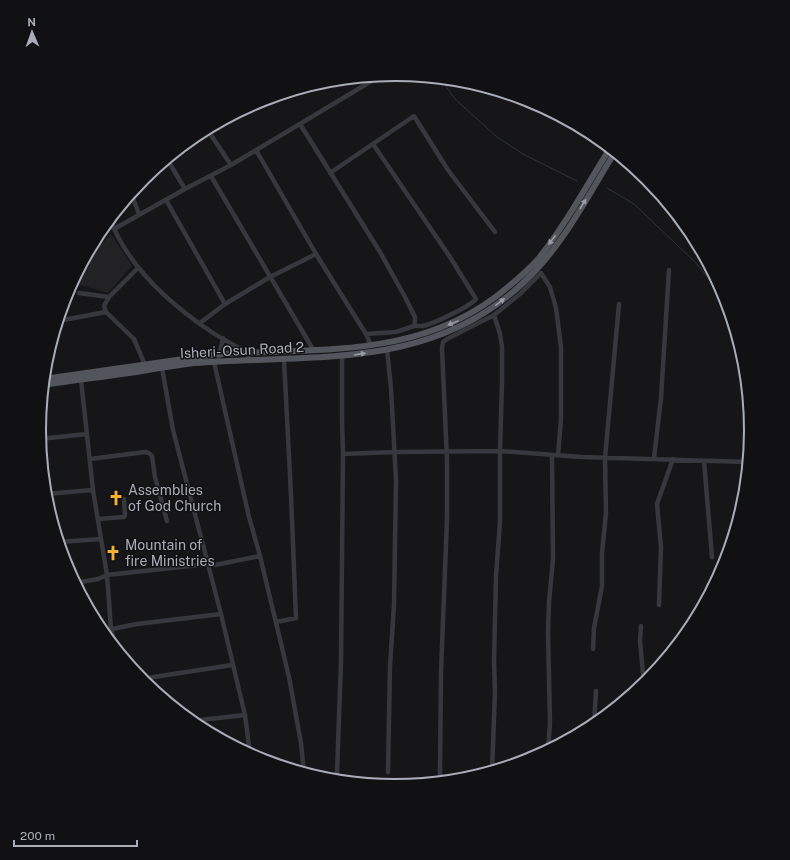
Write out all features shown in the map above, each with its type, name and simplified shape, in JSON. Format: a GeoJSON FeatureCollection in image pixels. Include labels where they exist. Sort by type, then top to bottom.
{"type":"FeatureCollection","features":[{"type":"Feature","properties":{"kind":"main road"},"geometry":{"type":"LineString","coordinates":[[50,378],[219,354],[314,351],[371,346],[406,339],[454,323],[482,308],[519,278],[538,259],[556,236],[607,153]]}},
{"type":"Feature","properties":{"kind":"main road","name":"Isheri- Osun Road 2"},"geometry":{"type":"LineString","coordinates":[[49,384],[216,362],[284,360],[342,356],[387,350],[442,335],[479,317],[502,301],[543,263],[561,240],[612,157]]}},
{"type":"Feature","properties":{"kind":"street"},"geometry":{"type":"LineString","coordinates":[[114,229],[231,165],[370,82]]}},
{"type":"Feature","properties":{"kind":"street"},"geometry":{"type":"LineString","coordinates":[[330,173],[412,116],[415,116],[432,147],[495,232]]}},
{"type":"Feature","properties":{"kind":"street"},"geometry":{"type":"LineString","coordinates":[[300,124],[380,252],[406,297],[414,317],[414,326]]}},
{"type":"Feature","properties":{"kind":"street"},"geometry":{"type":"LineString","coordinates":[[211,134],[231,165]]}},
{"type":"Feature","properties":{"kind":"street"},"geometry":{"type":"LineString","coordinates":[[366,334],[396,332],[414,326],[423,326],[459,310],[476,299],[450,257],[373,144]]}},
{"type":"Feature","properties":{"kind":"street"},"geometry":{"type":"LineString","coordinates":[[256,150],[316,254],[366,334],[371,346]]}},
{"type":"Feature","properties":{"kind":"street"},"geometry":{"type":"LineString","coordinates":[[170,164],[186,189]]}},
{"type":"Feature","properties":{"kind":"street"},"geometry":{"type":"LineString","coordinates":[[211,176],[314,351]]}},
{"type":"Feature","properties":{"kind":"street"},"geometry":{"type":"LineString","coordinates":[[133,199],[139,214]]}},
{"type":"Feature","properties":{"kind":"street"},"geometry":{"type":"LineString","coordinates":[[166,200],[225,304]]}},
{"type":"Feature","properties":{"kind":"street"},"geometry":{"type":"LineString","coordinates":[[113,225],[138,268],[160,291],[184,312],[222,338],[248,353],[249,360]]}},
{"type":"Feature","properties":{"kind":"street"},"geometry":{"type":"LineString","coordinates":[[200,323],[225,304],[270,277],[316,254]]}},
{"type":"Feature","properties":{"kind":"street"},"geometry":{"type":"LineString","coordinates":[[138,268],[109,297],[104,306],[106,312],[134,339],[145,365]]}},
{"type":"Feature","properties":{"kind":"street"},"geometry":{"type":"LineString","coordinates":[[654,458],[661,398],[669,270]]}},
{"type":"Feature","properties":{"kind":"street"},"geometry":{"type":"LineString","coordinates":[[441,776],[441,672],[447,519],[447,452],[442,349],[443,342],[446,339],[494,315],[520,294],[540,273],[550,287],[556,308],[561,347],[561,418],[558,455]]}},
{"type":"Feature","properties":{"kind":"street"},"geometry":{"type":"LineString","coordinates":[[78,293],[109,297]]}},
{"type":"Feature","properties":{"kind":"street"},"geometry":{"type":"LineString","coordinates":[[593,649],[594,628],[602,586],[602,553],[606,513],[605,458],[619,304]]}},
{"type":"Feature","properties":{"kind":"street"},"geometry":{"type":"LineString","coordinates":[[64,320],[106,312]]}},
{"type":"Feature","properties":{"kind":"street"},"geometry":{"type":"LineString","coordinates":[[492,765],[495,692],[494,662],[496,576],[500,522],[502,382],[502,347],[500,334],[494,315]]}},
{"type":"Feature","properties":{"kind":"street"},"geometry":{"type":"LineString","coordinates":[[222,338],[216,362],[249,517],[260,556],[289,677],[301,743],[303,766]]}},
{"type":"Feature","properties":{"kind":"street"},"geometry":{"type":"LineString","coordinates":[[387,350],[391,388],[396,480],[394,605],[390,666],[388,772]]}},
{"type":"Feature","properties":{"kind":"street"},"geometry":{"type":"LineString","coordinates":[[337,773],[341,662],[343,454],[342,356]]}},
{"type":"Feature","properties":{"kind":"street"},"geometry":{"type":"LineString","coordinates":[[276,622],[296,618],[284,360]]}},
{"type":"Feature","properties":{"kind":"street"},"geometry":{"type":"LineString","coordinates":[[162,368],[173,430],[221,614],[245,715],[249,747]]}},
{"type":"Feature","properties":{"kind":"street"},"geometry":{"type":"LineString","coordinates":[[81,380],[93,490],[107,575],[112,633]]}},
{"type":"Feature","properties":{"kind":"street"},"geometry":{"type":"LineString","coordinates":[[46,438],[87,434]]}},
{"type":"Feature","properties":{"kind":"street"},"geometry":{"type":"LineString","coordinates":[[343,454],[500,451],[605,458],[654,458],[742,462]]}},
{"type":"Feature","properties":{"kind":"street"},"geometry":{"type":"LineString","coordinates":[[90,459],[145,452],[149,453],[152,456],[154,477],[167,521]]}},
{"type":"Feature","properties":{"kind":"street"},"geometry":{"type":"LineString","coordinates":[[549,743],[550,723],[548,632],[553,559],[552,455]]}},
{"type":"Feature","properties":{"kind":"street"},"geometry":{"type":"LineString","coordinates":[[659,605],[661,547],[657,504],[673,459]]}},
{"type":"Feature","properties":{"kind":"street"},"geometry":{"type":"LineString","coordinates":[[704,461],[712,557]]}},
{"type":"Feature","properties":{"kind":"street"},"geometry":{"type":"LineString","coordinates":[[52,493],[93,490]]}},
{"type":"Feature","properties":{"kind":"street"},"geometry":{"type":"LineString","coordinates":[[98,519],[124,517],[124,499]]}},
{"type":"Feature","properties":{"kind":"street"},"geometry":{"type":"LineString","coordinates":[[65,542],[101,539]]}},
{"type":"Feature","properties":{"kind":"street"},"geometry":{"type":"LineString","coordinates":[[81,582],[98,579],[107,575],[220,564],[260,556]]}},
{"type":"Feature","properties":{"kind":"street"},"geometry":{"type":"LineString","coordinates":[[110,628],[221,614]]}},
{"type":"Feature","properties":{"kind":"street"},"geometry":{"type":"LineString","coordinates":[[641,626],[640,641],[644,675]]}},
{"type":"Feature","properties":{"kind":"street"},"geometry":{"type":"LineString","coordinates":[[149,678],[232,665]]}},
{"type":"Feature","properties":{"kind":"street"},"geometry":{"type":"LineString","coordinates":[[595,716],[596,691]]}},
{"type":"Feature","properties":{"kind":"street"},"geometry":{"type":"LineString","coordinates":[[201,720],[245,715]]}},
{"type":"Feature","properties":{"kind":"shaded area"},"geometry":{"type":"Polygon","coordinates":[[[111,234],[132,266],[108,293],[78,284],[96,249],[111,234]]]}},
{"type":"Feature","properties":{"kind":"waterway"},"geometry":{"type":"LineString","coordinates":[[445,85],[455,99],[497,137],[523,154],[577,181]]}},
{"type":"Feature","properties":{"kind":"waterway"},"geometry":{"type":"LineString","coordinates":[[607,188],[634,204],[696,263],[709,279]]}},
{"type":"Feature","properties":{"kind":"place","name":"Assemblies of God Church"},"geometry":{"type":"Point","coordinates":[116,498]}},
{"type":"Feature","properties":{"kind":"place","name":"Mountain of fire Ministries"},"geometry":{"type":"Point","coordinates":[113,553]}}]}
